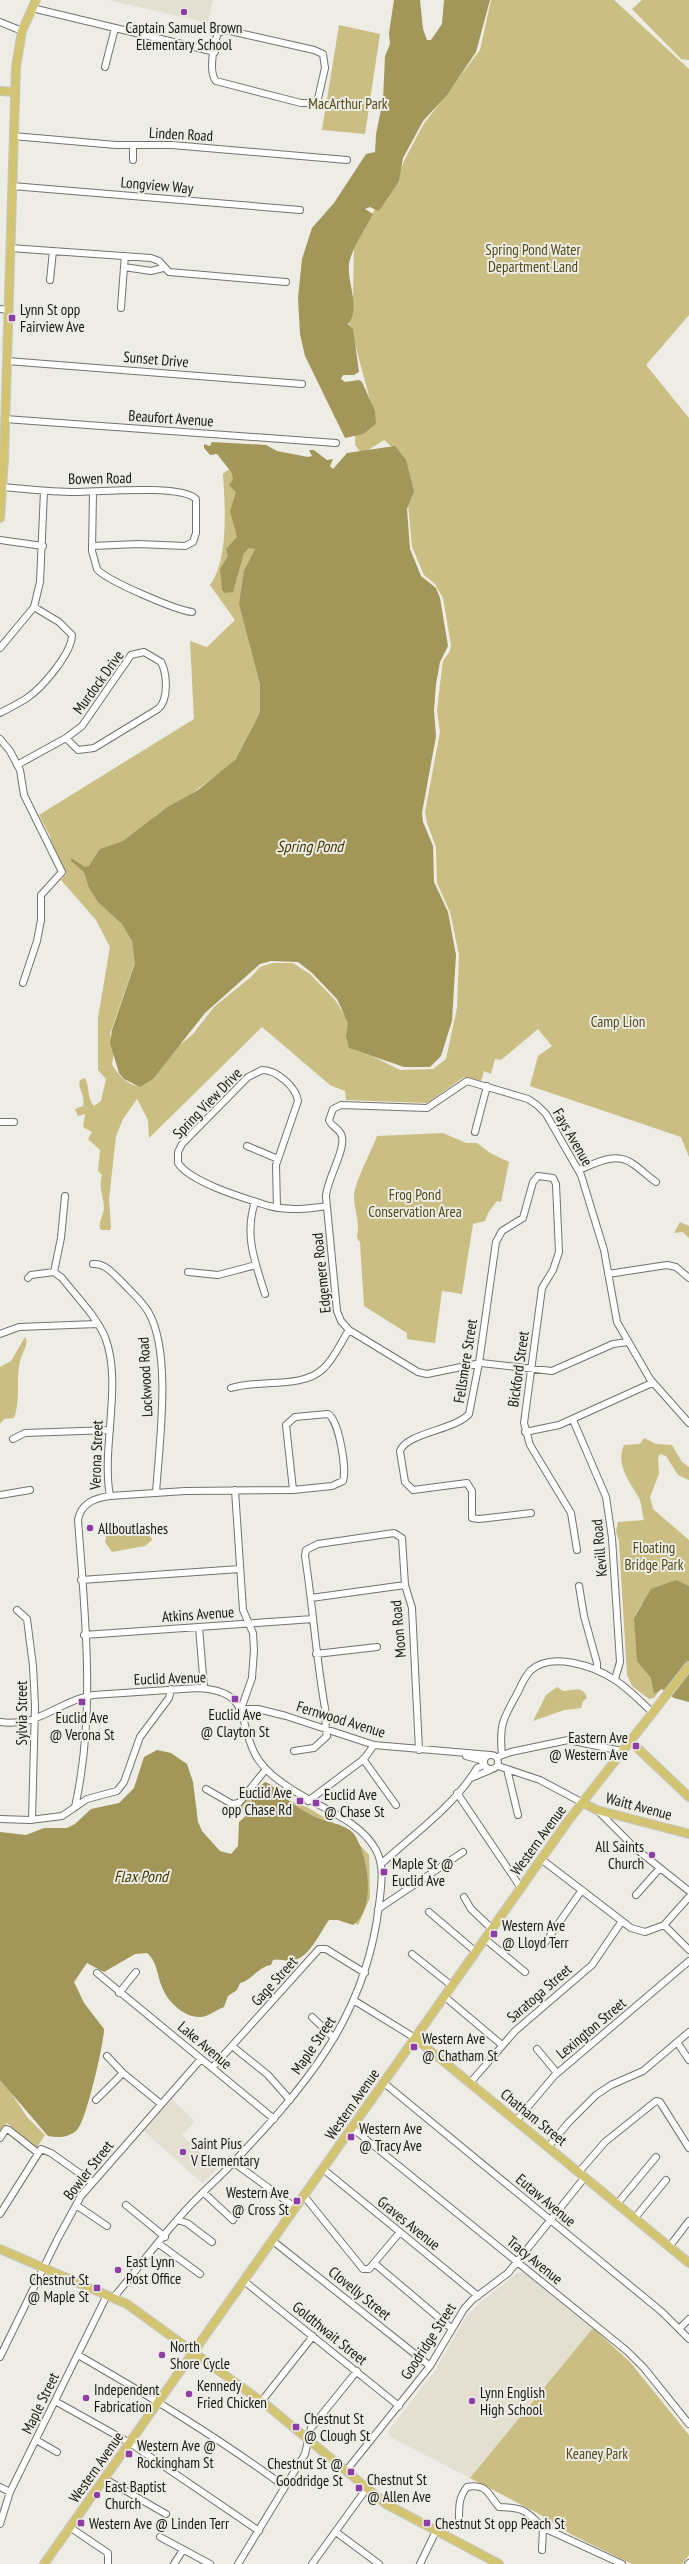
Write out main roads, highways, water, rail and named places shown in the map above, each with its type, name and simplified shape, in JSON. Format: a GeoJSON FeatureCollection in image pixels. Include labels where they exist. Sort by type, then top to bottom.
{"type":"FeatureCollection","features":[{"type":"Feature","properties":{"kind":"main road"},"geometry":{"type":"LineString","coordinates":[[0,518],[9,310],[15,92],[18,51],[22,31],[36,0]]}},
{"type":"Feature","properties":{"kind":"main road"},"geometry":{"type":"LineString","coordinates":[[0,91],[15,92]]}},
{"type":"Feature","properties":{"kind":"main road","name":"Western Avenue"},"geometry":{"type":"LineString","coordinates":[[44,2564],[541,1859],[622,1751],[689,1666]]}},
{"type":"Feature","properties":{"kind":"main road"},"geometry":{"type":"LineString","coordinates":[[630,1741],[689,1797]]}},
{"type":"Feature","properties":{"kind":"main road","name":"Waitt Avenue"},"geometry":{"type":"LineString","coordinates":[[583,1803],[596,1810],[689,1834]]}},
{"type":"Feature","properties":{"kind":"main road","name":"Chatham Street"},"geometry":{"type":"LineString","coordinates":[[415,2038],[689,2263]]}},
{"type":"Feature","properties":{"kind":"main road"},"geometry":{"type":"LineString","coordinates":[[0,2249],[110,2296],[134,2308],[195,2351],[261,2402],[392,2508],[499,2564]]}},
{"type":"Feature","properties":{"kind":"water"},"geometry":{"type":"Polygon","coordinates":[[[394,0],[420,0],[423,29],[427,40],[431,40],[442,24],[444,0],[490,0],[476,52],[447,95],[423,121],[403,158],[399,181],[378,211],[370,207],[365,209],[373,214],[356,245],[349,264],[354,303],[352,318],[348,324],[353,329],[359,372],[354,375],[343,375],[341,379],[345,382],[359,380],[362,382],[375,411],[376,424],[363,434],[345,438],[305,356],[300,334],[298,298],[302,259],[312,228],[334,203],[366,154],[375,152],[376,134],[383,100],[385,56],[390,44],[389,33],[394,0]]]}},
{"type":"Feature","properties":{"kind":"water","name":"Spring Pond"},"geometry":{"type":"Polygon","coordinates":[[[212,442],[266,445],[277,451],[308,457],[312,456],[309,450],[314,450],[327,460],[333,459],[330,466],[333,469],[347,453],[395,446],[406,460],[414,491],[407,509],[410,549],[421,576],[436,588],[440,598],[448,646],[440,662],[436,684],[434,710],[436,736],[422,813],[423,822],[433,846],[434,882],[448,912],[456,955],[452,1021],[441,1056],[430,1067],[404,1067],[349,1048],[346,1036],[348,1023],[337,999],[311,972],[298,962],[271,961],[260,964],[205,1013],[153,1079],[140,1087],[124,1079],[119,1073],[110,1043],[112,1030],[135,963],[132,941],[122,924],[98,902],[89,888],[84,872],[71,861],[71,858],[85,867],[89,866],[100,849],[123,841],[166,808],[198,790],[235,760],[260,712],[260,684],[239,604],[244,571],[255,549],[249,548],[244,553],[233,592],[225,593],[222,590],[220,569],[228,556],[226,549],[237,537],[230,511],[236,492],[229,485],[233,480],[232,473],[217,454],[210,455],[204,448],[204,444],[210,446],[212,442]]]}},
{"type":"Feature","properties":{"kind":"water"},"geometry":{"type":"Polygon","coordinates":[[[676,1580],[689,1586],[689,1702],[674,1698],[662,1689],[654,1694],[651,1678],[637,1661],[634,1618],[651,1589],[676,1580]]]}},
{"type":"Feature","properties":{"kind":"water","name":"Flax Pond"},"geometry":{"type":"Polygon","coordinates":[[[157,1750],[171,1753],[187,1764],[193,1782],[198,1822],[202,1831],[220,1851],[231,1854],[238,1846],[239,1822],[251,1811],[250,1807],[252,1799],[265,1782],[307,1813],[346,1828],[354,1834],[363,1855],[368,1881],[368,1894],[365,1907],[361,1917],[353,1925],[338,1920],[329,1920],[310,1949],[300,1958],[288,1961],[278,1959],[273,1960],[271,1965],[262,1968],[248,1979],[240,1983],[237,1990],[228,1996],[224,2007],[201,2017],[188,2015],[172,2003],[164,1992],[153,1960],[147,1953],[135,1954],[104,1972],[87,1963],[74,1982],[84,2003],[104,2029],[98,2065],[85,2113],[77,2130],[70,2135],[63,2137],[48,2136],[0,2080],[0,1832],[26,1835],[44,1828],[67,1828],[75,1824],[91,1809],[119,1803],[134,1788],[144,1757],[157,1750]]]}},
{"type":"Feature","properties":{"kind":"place","name":"Captain Samuel Brown Elementary School"},"geometry":{"type":"Point","coordinates":[184,12]}},
{"type":"Feature","properties":{"kind":"place","name":"Lynn St opp Fairview Ave"},"geometry":{"type":"Point","coordinates":[12,318]}},
{"type":"Feature","properties":{"kind":"place","name":"Allboutlashes"},"geometry":{"type":"Point","coordinates":[90,1528]}},
{"type":"Feature","properties":{"kind":"place","name":"Euclid Ave @ Clayton St"},"geometry":{"type":"Point","coordinates":[235,1699]}},
{"type":"Feature","properties":{"kind":"place","name":"Euclid Ave @ Verona St"},"geometry":{"type":"Point","coordinates":[82,1702]}},
{"type":"Feature","properties":{"kind":"place","name":"Eastern Ave @ Western Ave"},"geometry":{"type":"Point","coordinates":[636,1746]}},
{"type":"Feature","properties":{"kind":"place","name":"Euclid Ave opp Chase Rd"},"geometry":{"type":"Point","coordinates":[300,1801]}},
{"type":"Feature","properties":{"kind":"place","name":"Euclid Ave @ Chase St"},"geometry":{"type":"Point","coordinates":[316,1803]}},
{"type":"Feature","properties":{"kind":"place","name":"All Saints Church"},"geometry":{"type":"Point","coordinates":[652,1855]}},
{"type":"Feature","properties":{"kind":"place","name":"Maple St @ Euclid Ave"},"geometry":{"type":"Point","coordinates":[384,1872]}},
{"type":"Feature","properties":{"kind":"place","name":"Western Ave @ Lloyd Terr"},"geometry":{"type":"Point","coordinates":[494,1934]}},
{"type":"Feature","properties":{"kind":"place","name":"Western Ave @ Chatham St"},"geometry":{"type":"Point","coordinates":[414,2047]}},
{"type":"Feature","properties":{"kind":"place","name":"Western Ave @ Tracy Ave"},"geometry":{"type":"Point","coordinates":[351,2137]}},
{"type":"Feature","properties":{"kind":"place","name":"Saint Pius V Elementary"},"geometry":{"type":"Point","coordinates":[183,2152]}},
{"type":"Feature","properties":{"kind":"place","name":"Western Ave @ Cross St"},"geometry":{"type":"Point","coordinates":[297,2201]}},
{"type":"Feature","properties":{"kind":"place","name":"East Lynn Post Office"},"geometry":{"type":"Point","coordinates":[118,2270]}},
{"type":"Feature","properties":{"kind":"place","name":"Chestnut St @ Maple St"},"geometry":{"type":"Point","coordinates":[97,2288]}},
{"type":"Feature","properties":{"kind":"place","name":"North Shore Cycle"},"geometry":{"type":"Point","coordinates":[162,2355]}},
{"type":"Feature","properties":{"kind":"place","name":"Kennedy Fried Chicken"},"geometry":{"type":"Point","coordinates":[189,2394]}},
{"type":"Feature","properties":{"kind":"place","name":"Independent Fabrication"},"geometry":{"type":"Point","coordinates":[86,2398]}},
{"type":"Feature","properties":{"kind":"place","name":"Lynn English High School"},"geometry":{"type":"Point","coordinates":[472,2401]}},
{"type":"Feature","properties":{"kind":"place","name":"Chestnut St @ Clough St"},"geometry":{"type":"Point","coordinates":[296,2427]}},
{"type":"Feature","properties":{"kind":"place","name":"Western Ave @ Rockingham St"},"geometry":{"type":"Point","coordinates":[129,2454]}},
{"type":"Feature","properties":{"kind":"place","name":"Chestnut St @ Goodridge St"},"geometry":{"type":"Point","coordinates":[351,2472]}},
{"type":"Feature","properties":{"kind":"place","name":"Chestnut St @ Allen Ave"},"geometry":{"type":"Point","coordinates":[359,2488]}},
{"type":"Feature","properties":{"kind":"place","name":"East Baptist Church"},"geometry":{"type":"Point","coordinates":[97,2495]}},
{"type":"Feature","properties":{"kind":"place","name":"Western Ave @ Linden Terr"},"geometry":{"type":"Point","coordinates":[81,2523]}},
{"type":"Feature","properties":{"kind":"place","name":"Chestnut St opp Peach St"},"geometry":{"type":"Point","coordinates":[427,2523]}},
{"type":"Feature","properties":{"kind":"park label","name":"MacArthur Park"},"geometry":{"type":"Point","coordinates":[348,103]}},
{"type":"Feature","properties":{"kind":"park label","name":"Spring Pond Water Department Land"},"geometry":{"type":"Point","coordinates":[533,258]}},
{"type":"Feature","properties":{"kind":"park label","name":"Camp Lion"},"geometry":{"type":"Point","coordinates":[618,1021]}},
{"type":"Feature","properties":{"kind":"park label","name":"Frog Pond Conservation Area"},"geometry":{"type":"Point","coordinates":[415,1202]}},
{"type":"Feature","properties":{"kind":"park label","name":"Floating Bridge Park"},"geometry":{"type":"Point","coordinates":[654,1556]}},
{"type":"Feature","properties":{"kind":"park label","name":"Keaney Park"},"geometry":{"type":"Point","coordinates":[597,2453]}}]}
